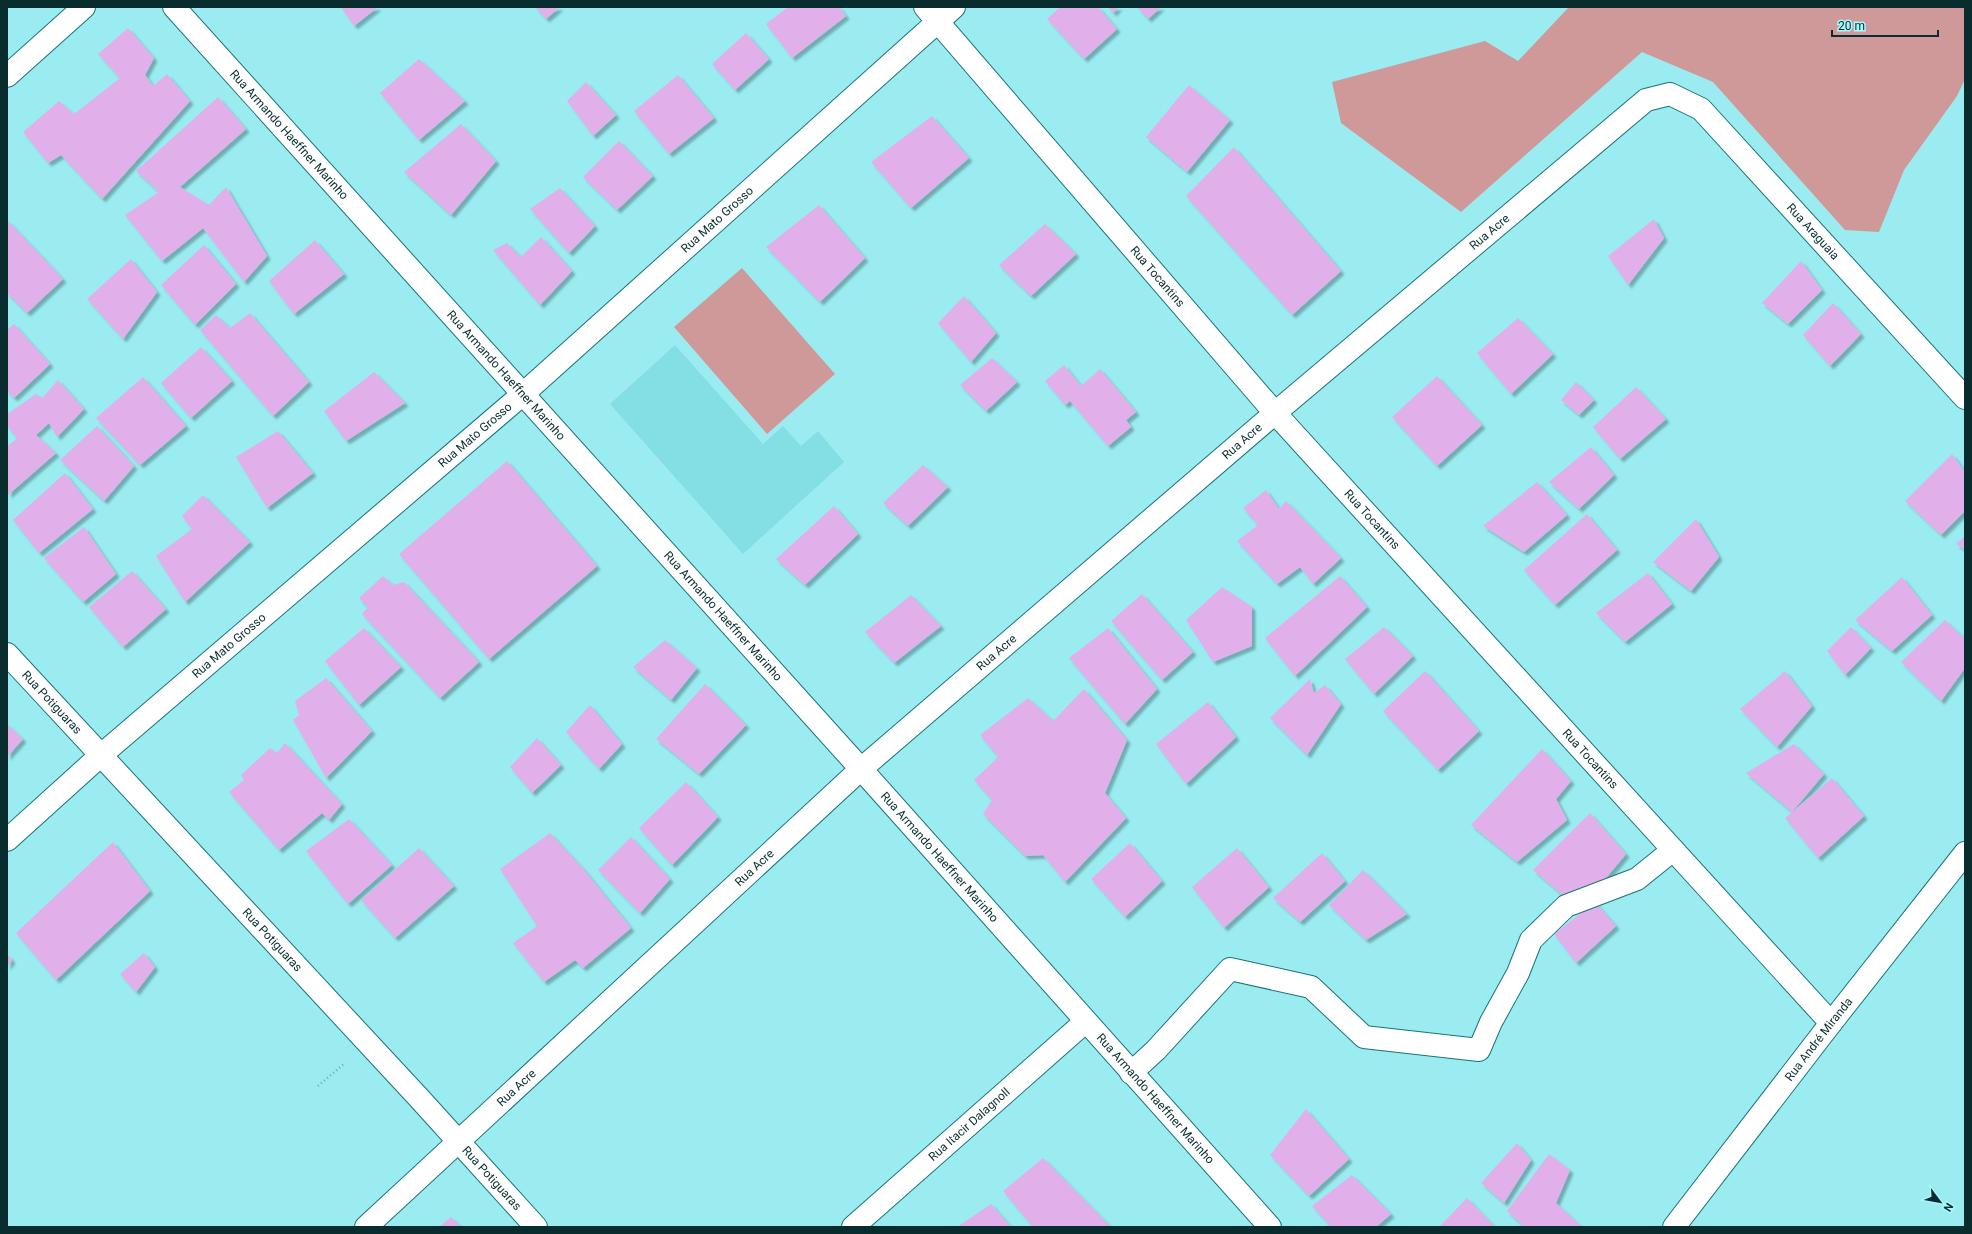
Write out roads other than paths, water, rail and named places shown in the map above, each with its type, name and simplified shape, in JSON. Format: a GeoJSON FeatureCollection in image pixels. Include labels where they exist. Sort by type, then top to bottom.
{"type":"FeatureCollection","features":[{"type":"Feature","properties":{"kind":"street"},"geometry":{"type":"LineString","coordinates":[[7,76],[84,7]]}},
{"type":"Feature","properties":{"kind":"street","name":"Rua Armando Haeffner Marinho"},"geometry":{"type":"LineString","coordinates":[[174,7],[861,769],[1085,1022],[1270,1227]]}},
{"type":"Feature","properties":{"kind":"street","name":"Rua Mato Grosso"},"geometry":{"type":"LineString","coordinates":[[7,840],[100,756],[523,394],[931,14],[954,7]]}},
{"type":"Feature","properties":{"kind":"street","name":"Rua Tocantins"},"geometry":{"type":"LineString","coordinates":[[931,14],[1275,413],[1831,1023]]}},
{"type":"Feature","properties":{"kind":"street","name":"Rua Araguaia"},"geometry":{"type":"LineString","coordinates":[[1646,100],[1670,94],[1701,109],[1965,398]]}},
{"type":"Feature","properties":{"kind":"street","name":"Rua Acre"},"geometry":{"type":"LineString","coordinates":[[366,1227],[861,769],[1275,413],[1646,100]]}},
{"type":"Feature","properties":{"kind":"street","name":"Rua Potiguaras"},"geometry":{"type":"LineString","coordinates":[[7,654],[536,1227]]}},
{"type":"Feature","properties":{"kind":"street"},"geometry":{"type":"LineString","coordinates":[[1131,1073],[1156,1050],[1230,969],[1311,987],[1364,1037],[1479,1050],[1491,1022],[1518,973],[1531,940],[1566,906],[1637,879],[1673,850]]}},
{"type":"Feature","properties":{"kind":"street","name":"Rua André Miranda"},"geometry":{"type":"LineString","coordinates":[[1674,1227],[1831,1023],[1965,853]]}},
{"type":"Feature","properties":{"kind":"street","name":"Rua Itacir Dalagnoll"},"geometry":{"type":"LineString","coordinates":[[853,1227],[1085,1022]]}}]}
